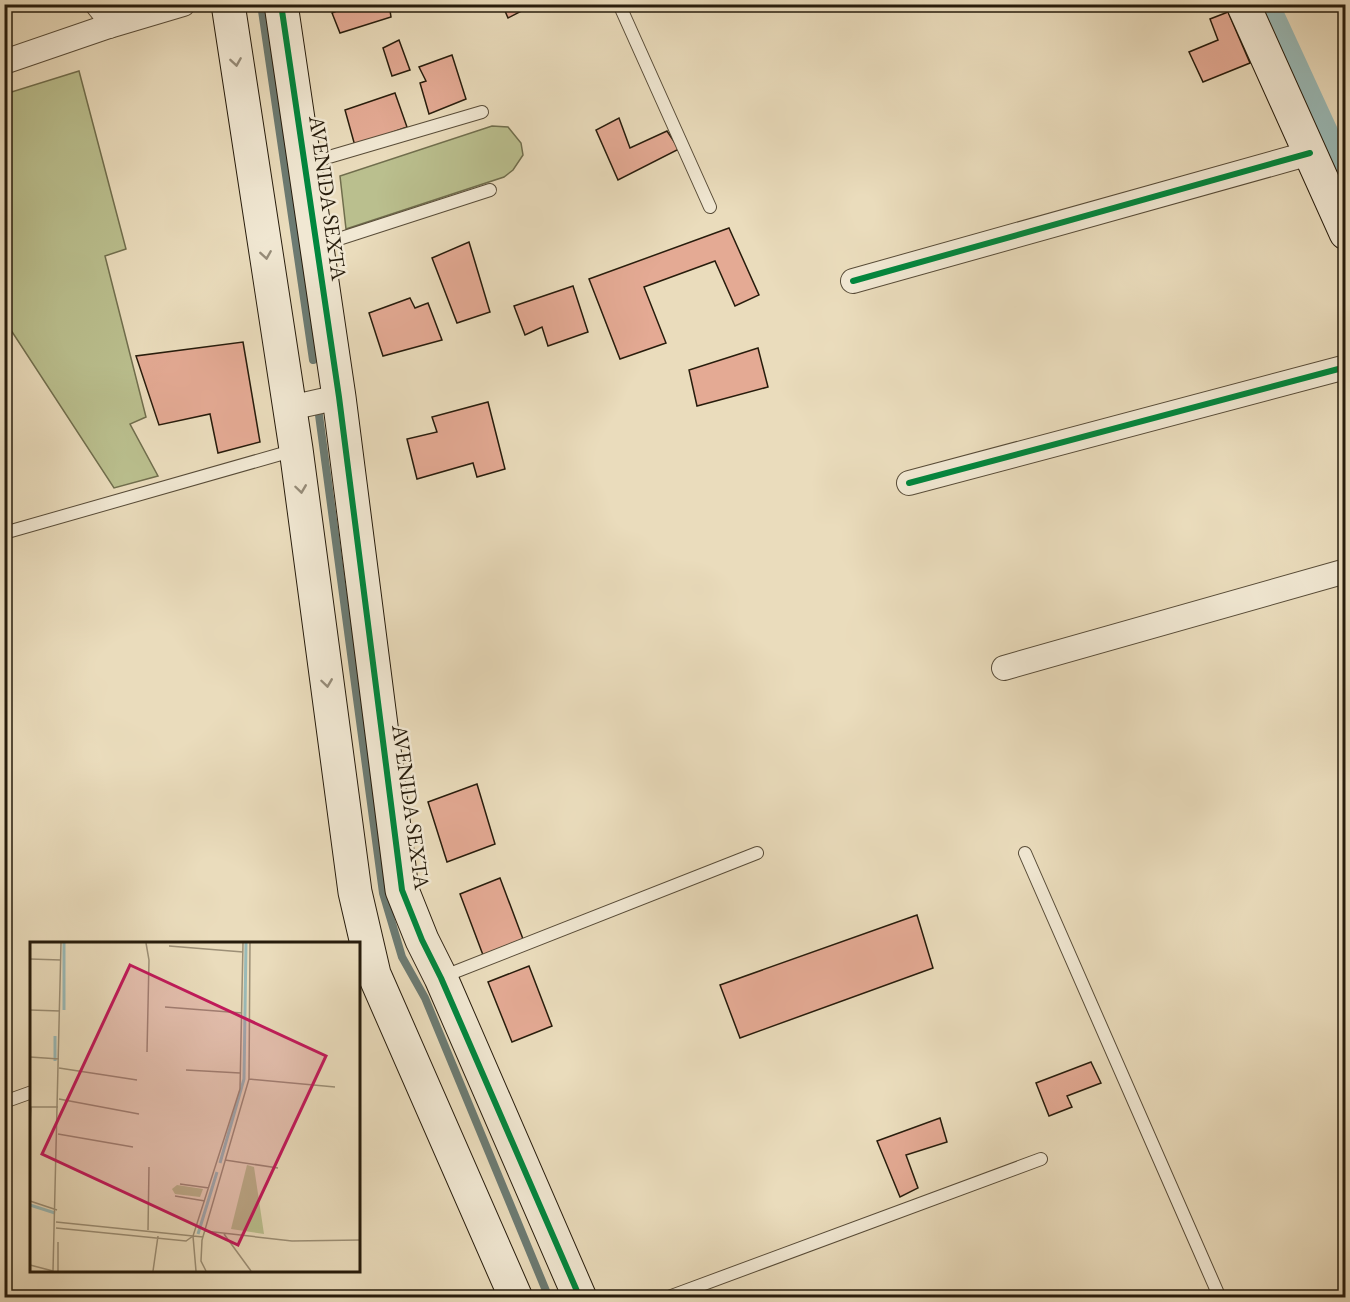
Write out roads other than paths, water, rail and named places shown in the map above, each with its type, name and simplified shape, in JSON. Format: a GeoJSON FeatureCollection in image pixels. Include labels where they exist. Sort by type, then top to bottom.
{"type":"FeatureCollection","features":[{"type":"Feature","properties":{"kind":"street"},"geometry":{"type":"LineString","coordinates":[[97,4],[105,14],[109,27]]}},
{"type":"Feature","properties":{"kind":"street"},"geometry":{"type":"LineString","coordinates":[[4,62],[183,4]]}},
{"type":"Feature","properties":{"kind":"street","name":"AVENIDA SEXTA"},"geometry":{"type":"LineString","coordinates":[[228,4],[319,401],[402,890],[580,1298]]}},
{"type":"Feature","properties":{"kind":"street","name":"AVENIDA SEXTA"},"geometry":{"type":"LineString","coordinates":[[282,4],[317,246],[319,401],[296,449],[366,977],[516,1298]]}},
{"type":"Feature","properties":{"kind":"street"},"geometry":{"type":"LineString","coordinates":[[1243,4],[1346,233]]}},
{"type":"Feature","properties":{"kind":"street"},"geometry":{"type":"LineString","coordinates":[[853,281],[1310,153]]}},
{"type":"Feature","properties":{"kind":"street"},"geometry":{"type":"LineString","coordinates":[[909,483],[1346,367]]}},
{"type":"Feature","properties":{"kind":"street"},"geometry":{"type":"LineString","coordinates":[[1004,668],[1346,571]]}},
{"type":"Feature","properties":{"kind":"lane"},"geometry":{"type":"LineString","coordinates":[[620,4],[710,207]]}},
{"type":"Feature","properties":{"kind":"lane"},"geometry":{"type":"LineString","coordinates":[[305,164],[482,112]]}},
{"type":"Feature","properties":{"kind":"lane"},"geometry":{"type":"LineString","coordinates":[[317,246],[490,190]]}},
{"type":"Feature","properties":{"kind":"lane"},"geometry":{"type":"LineString","coordinates":[[4,533],[296,449]]}},
{"type":"Feature","properties":{"kind":"lane"},"geometry":{"type":"LineString","coordinates":[[1025,853],[1220,1298]]}},
{"type":"Feature","properties":{"kind":"lane"},"geometry":{"type":"LineString","coordinates":[[441,978],[757,854]]}},
{"type":"Feature","properties":{"kind":"lane"},"geometry":{"type":"LineString","coordinates":[[4,1102],[30,1093]]}},
{"type":"Feature","properties":{"kind":"lane"},"geometry":{"type":"LineString","coordinates":[[666,1298],[1041,1160]]}},
{"type":"Feature","properties":{"kind":"waterway"},"geometry":{"type":"LineString","coordinates":[[261,4],[313,360]]}},
{"type":"Feature","properties":{"kind":"waterway"},"geometry":{"type":"LineString","coordinates":[[1265,4],[1346,180]]}},
{"type":"Feature","properties":{"kind":"waterway"},"geometry":{"type":"LineString","coordinates":[[319,415],[383,893],[402,957],[425,998],[549,1298]]}}]}
